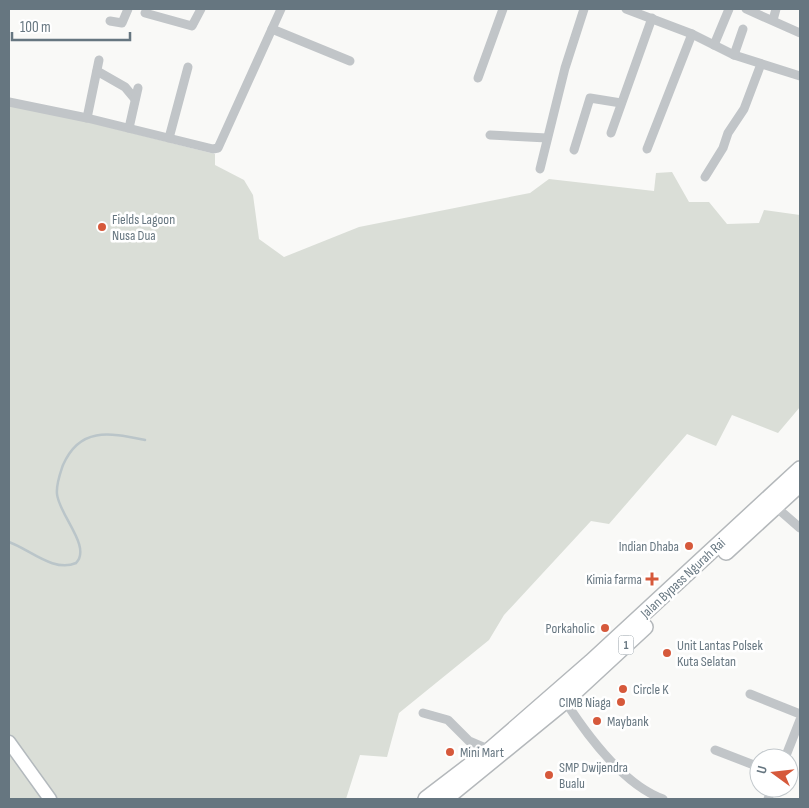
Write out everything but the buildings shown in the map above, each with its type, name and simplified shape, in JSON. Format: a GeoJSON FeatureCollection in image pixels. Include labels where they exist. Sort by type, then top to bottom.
{"type":"FeatureCollection","features":[{"type":"Feature","properties":{"kind":"highway","name":"Jalan Bypass Ngurah Rai"},"geometry":{"type":"LineString","coordinates":[[426,799],[490,750],[591,662],[800,470]]}},
{"type":"Feature","properties":{"kind":"highway","name":"Jalan Bypass Ngurah Rai"},"geometry":{"type":"LineString","coordinates":[[445,799],[565,701],[800,484]]}},
{"type":"Feature","properties":{"kind":"main road"},"geometry":{"type":"LineString","coordinates":[[9,742],[50,799]]}},
{"type":"Feature","properties":{"kind":"street"},"geometry":{"type":"LineString","coordinates":[[110,21],[122,23],[128,9]]}},
{"type":"Feature","properties":{"kind":"street"},"geometry":{"type":"LineString","coordinates":[[145,13],[192,26],[201,9]]}},
{"type":"Feature","properties":{"kind":"street"},"geometry":{"type":"LineString","coordinates":[[9,102],[87,118],[213,149],[218,148],[281,9]]}},
{"type":"Feature","properties":{"kind":"street"},"geometry":{"type":"LineString","coordinates":[[478,78],[503,9]]}},
{"type":"Feature","properties":{"kind":"street"},"geometry":{"type":"LineString","coordinates":[[540,169],[565,68],[584,9]]}},
{"type":"Feature","properties":{"kind":"street"},"geometry":{"type":"LineString","coordinates":[[626,9],[692,34],[734,55],[800,76]]}},
{"type":"Feature","properties":{"kind":"street"},"geometry":{"type":"LineString","coordinates":[[714,45],[729,9]]}},
{"type":"Feature","properties":{"kind":"street"},"geometry":{"type":"LineString","coordinates":[[746,9],[800,33]]}},
{"type":"Feature","properties":{"kind":"street"},"geometry":{"type":"LineString","coordinates":[[773,20],[776,9]]}},
{"type":"Feature","properties":{"kind":"street"},"geometry":{"type":"LineString","coordinates":[[611,133],[652,18]]}},
{"type":"Feature","properties":{"kind":"street"},"geometry":{"type":"LineString","coordinates":[[734,55],[743,28]]}},
{"type":"Feature","properties":{"kind":"street"},"geometry":{"type":"LineString","coordinates":[[272,29],[350,61]]}},
{"type":"Feature","properties":{"kind":"street"},"geometry":{"type":"LineString","coordinates":[[647,149],[692,34]]}},
{"type":"Feature","properties":{"kind":"street"},"geometry":{"type":"LineString","coordinates":[[87,118],[99,60]]}},
{"type":"Feature","properties":{"kind":"street"},"geometry":{"type":"LineString","coordinates":[[705,177],[723,148],[728,133],[744,109],[761,64]]}},
{"type":"Feature","properties":{"kind":"street"},"geometry":{"type":"LineString","coordinates":[[169,138],[188,68]]}},
{"type":"Feature","properties":{"kind":"street"},"geometry":{"type":"LineString","coordinates":[[97,71],[125,87],[135,99]]}},
{"type":"Feature","properties":{"kind":"street"},"geometry":{"type":"LineString","coordinates":[[128,128],[138,88]]}},
{"type":"Feature","properties":{"kind":"street"},"geometry":{"type":"LineString","coordinates":[[574,150],[590,98],[622,103]]}},
{"type":"Feature","properties":{"kind":"street"},"geometry":{"type":"LineString","coordinates":[[490,134],[547,138]]}},
{"type":"Feature","properties":{"kind":"street"},"geometry":{"type":"LineString","coordinates":[[776,507],[800,528]]}},
{"type":"Feature","properties":{"kind":"street"},"geometry":{"type":"LineString","coordinates":[[750,694],[800,714]]}},
{"type":"Feature","properties":{"kind":"street"},"geometry":{"type":"LineString","coordinates":[[565,701],[610,758],[634,783],[659,799]]}},
{"type":"Feature","properties":{"kind":"street"},"geometry":{"type":"LineString","coordinates":[[423,712],[448,720],[469,741],[490,750]]}},
{"type":"Feature","properties":{"kind":"street"},"geometry":{"type":"LineString","coordinates":[[790,748],[798,731],[800,720]]}},
{"type":"Feature","properties":{"kind":"street"},"geometry":{"type":"LineString","coordinates":[[715,750],[749,762]]}},
{"type":"Feature","properties":{"kind":"shaded area"},"geometry":{"type":"Polygon","coordinates":[[[9,102],[215,154],[215,165],[244,180],[253,195],[259,239],[284,257],[359,227],[530,193],[549,179],[654,191],[656,173],[672,172],[689,202],[709,202],[727,224],[759,223],[764,210],[800,215],[800,407],[778,433],[732,415],[716,446],[687,434],[609,524],[591,521],[504,615],[489,640],[399,713],[387,757],[360,755],[346,799],[9,799],[9,102]]]}},
{"type":"Feature","properties":{"kind":"waterway"},"geometry":{"type":"LineString","coordinates":[[9,542],[50,563],[59,565],[76,563],[80,556],[78,540],[63,511],[57,494],[63,465],[70,452],[87,438],[97,435],[120,435],[145,440]]}},
{"type":"Feature","properties":{"kind":"place","name":"Fields Lagoon Nusa Dua"},"geometry":{"type":"Point","coordinates":[102,227]}},
{"type":"Feature","properties":{"kind":"place","name":"Indian Dhaba"},"geometry":{"type":"Point","coordinates":[689,546]}},
{"type":"Feature","properties":{"kind":"place","name":"Kimia farma"},"geometry":{"type":"Point","coordinates":[652,579]}},
{"type":"Feature","properties":{"kind":"place","name":"Porkaholic"},"geometry":{"type":"Point","coordinates":[605,628]}},
{"type":"Feature","properties":{"kind":"place","name":"Unit Lantas Polsek Kuta Selatan"},"geometry":{"type":"Point","coordinates":[667,653]}},
{"type":"Feature","properties":{"kind":"place","name":"Circle K"},"geometry":{"type":"Point","coordinates":[623,689]}},
{"type":"Feature","properties":{"kind":"place","name":"CIMB Niaga"},"geometry":{"type":"Point","coordinates":[621,702]}},
{"type":"Feature","properties":{"kind":"place","name":"Maybank"},"geometry":{"type":"Point","coordinates":[597,721]}},
{"type":"Feature","properties":{"kind":"place","name":"Mini Mart"},"geometry":{"type":"Point","coordinates":[450,752]}},
{"type":"Feature","properties":{"kind":"place","name":"SMP Dwijendra Bualu"},"geometry":{"type":"Point","coordinates":[549,775]}}]}
